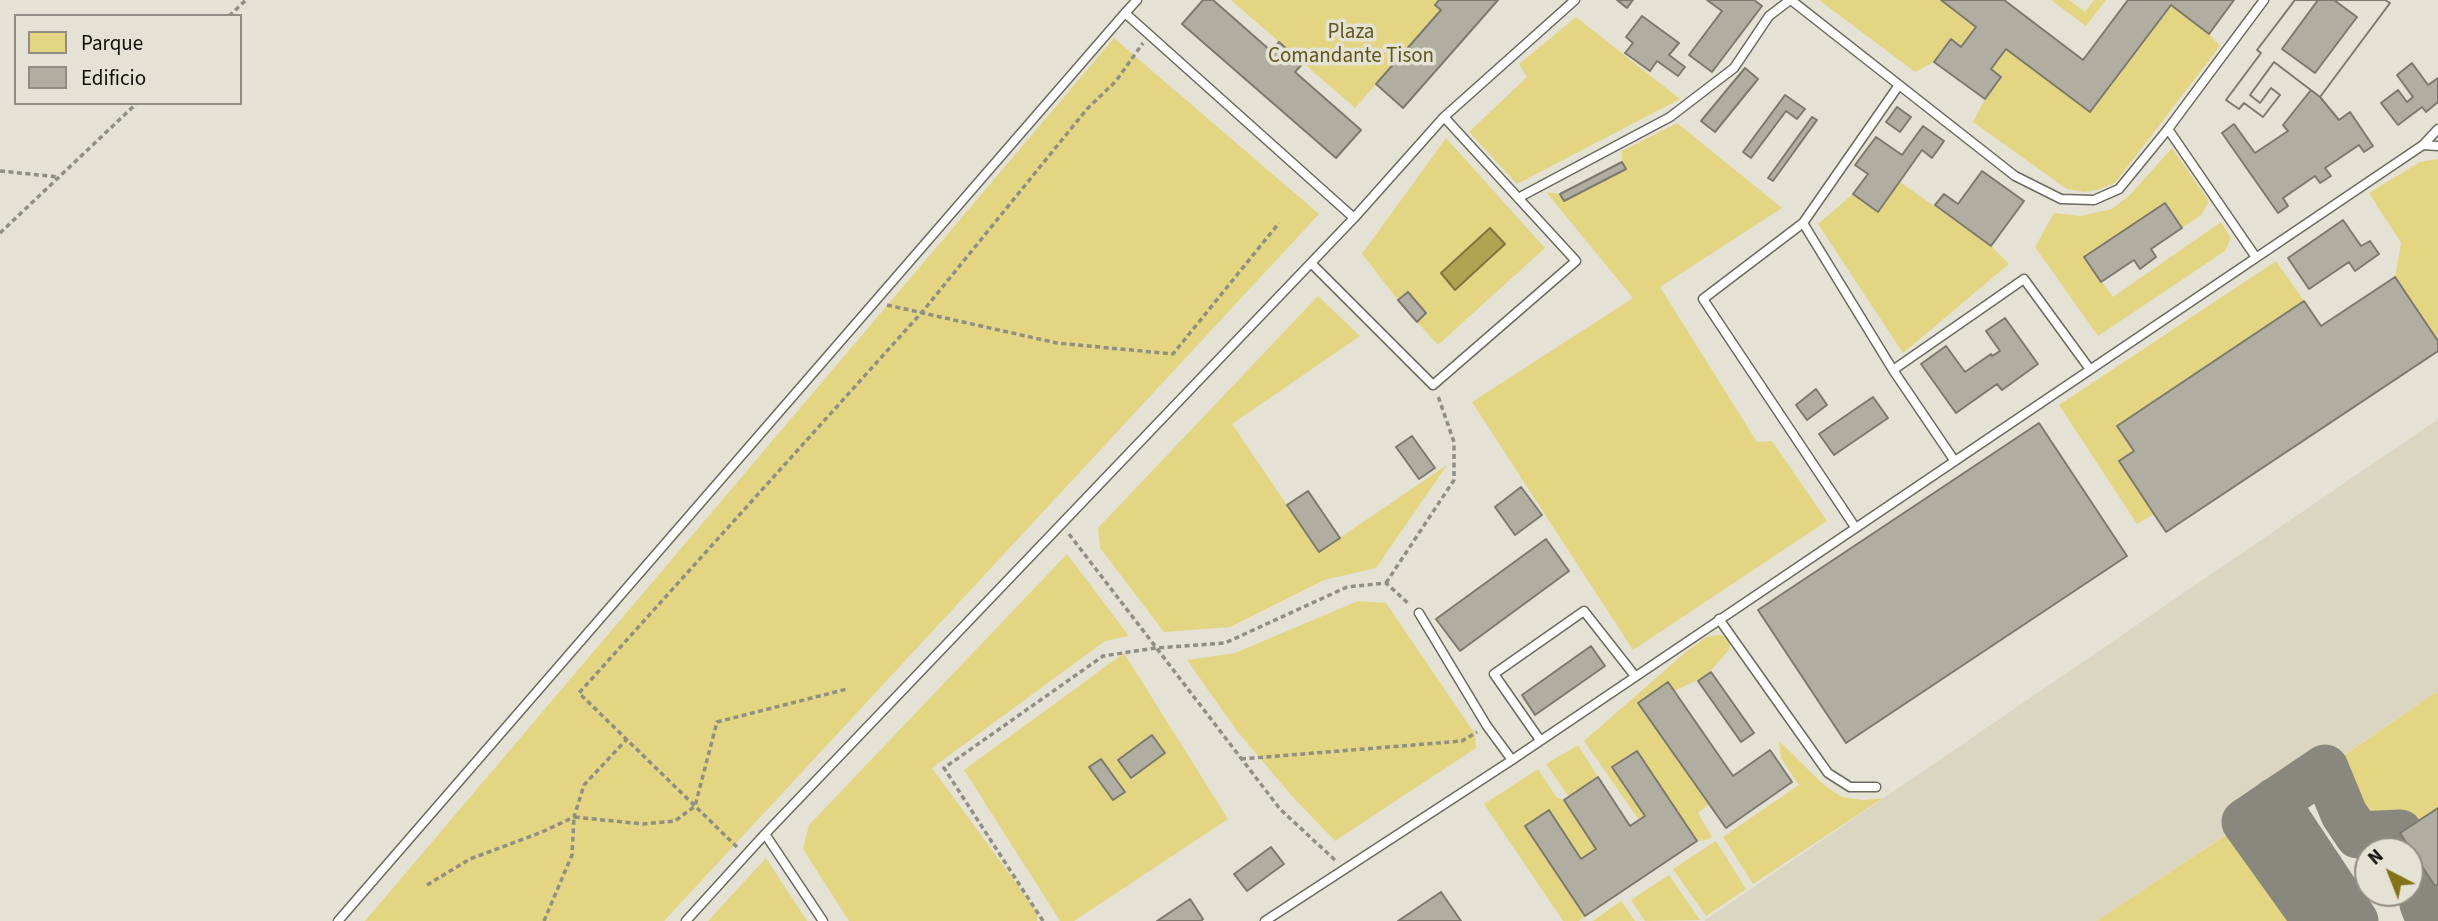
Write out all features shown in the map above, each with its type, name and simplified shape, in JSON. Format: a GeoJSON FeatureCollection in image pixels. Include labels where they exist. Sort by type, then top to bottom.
{"type":"FeatureCollection","features":[{"type":"Feature","properties":{"kind":"lane"},"geometry":{"type":"LineString","coordinates":[[338,921],[1137,0]]}},
{"type":"Feature","properties":{"kind":"lane"},"geometry":{"type":"LineString","coordinates":[[686,921],[765,834],[1354,218],[1444,117],[1575,0]]}},
{"type":"Feature","properties":{"kind":"lane"},"geometry":{"type":"LineString","coordinates":[[1518,198],[1670,117],[1734,68],[1769,16],[1791,0],[2015,176],[2061,199],[2094,200],[2119,189],[2168,129],[2264,0]]}},
{"type":"Feature","properties":{"kind":"lane"},"geometry":{"type":"LineString","coordinates":[[1125,13],[1354,218]]}},
{"type":"Feature","properties":{"kind":"lane"},"geometry":{"type":"LineString","coordinates":[[1855,527],[1703,299],[1803,223],[1899,85]]}},
{"type":"Feature","properties":{"kind":"lane"},"geometry":{"type":"LineString","coordinates":[[1311,262],[1433,385],[1576,261],[1444,117]]}},
{"type":"Feature","properties":{"kind":"lane"},"geometry":{"type":"LineString","coordinates":[[2168,129],[2255,256]]}},
{"type":"Feature","properties":{"kind":"lane"},"geometry":{"type":"LineString","coordinates":[[1265,921],[1511,760],[2423,145],[2438,130]]}},
{"type":"Feature","properties":{"kind":"lane"},"geometry":{"type":"LineString","coordinates":[[2423,145],[2438,146]]}},
{"type":"Feature","properties":{"kind":"lane"},"geometry":{"type":"LineString","coordinates":[[1803,223],[1893,370],[1954,460]]}},
{"type":"Feature","properties":{"kind":"lane"},"geometry":{"type":"LineString","coordinates":[[1893,370],[2024,279],[2089,368]]}},
{"type":"Feature","properties":{"kind":"lane"},"geometry":{"type":"LineString","coordinates":[[1540,740],[1494,674],[1584,611],[1635,676]]}},
{"type":"Feature","properties":{"kind":"lane"},"geometry":{"type":"LineString","coordinates":[[1419,613],[1511,760]]}},
{"type":"Feature","properties":{"kind":"lane"},"geometry":{"type":"LineString","coordinates":[[1719,619],[1828,773],[1850,788],[1876,788]]}},
{"type":"Feature","properties":{"kind":"lane"},"geometry":{"type":"LineString","coordinates":[[765,834],[823,921]]}},
{"type":"Feature","properties":{"kind":"path"},"geometry":{"type":"LineString","coordinates":[[231,14],[246,0]]}},
{"type":"Feature","properties":{"kind":"path"},"geometry":{"type":"LineString","coordinates":[[746,855],[579,693],[923,311],[1087,109],[1116,81],[1149,35]]}},
{"type":"Feature","properties":{"kind":"path"},"geometry":{"type":"LineString","coordinates":[[0,233],[135,105]]}},
{"type":"Feature","properties":{"kind":"path"},"geometry":{"type":"LineString","coordinates":[[0,171],[59,177]]}},
{"type":"Feature","properties":{"kind":"path"},"geometry":{"type":"LineString","coordinates":[[874,303],[923,311],[1057,343],[1173,354],[1279,223]]}},
{"type":"Feature","properties":{"kind":"path"},"geometry":{"type":"LineString","coordinates":[[1386,583],[1454,480],[1454,442],[1433,385]]}},
{"type":"Feature","properties":{"kind":"path"},"geometry":{"type":"LineString","coordinates":[[1061,524],[1280,809],[1345,869]]}},
{"type":"Feature","properties":{"kind":"path"},"geometry":{"type":"LineString","coordinates":[[1043,921],[944,768],[1103,656],[1156,648],[1225,643],[1347,587],[1386,583],[1419,613]]}},
{"type":"Feature","properties":{"kind":"path"},"geometry":{"type":"LineString","coordinates":[[427,885],[470,859],[574,817],[643,824],[675,821],[695,806],[717,722],[847,689]]}},
{"type":"Feature","properties":{"kind":"path"},"geometry":{"type":"LineString","coordinates":[[1241,759],[1462,741],[1488,726]]}},
{"type":"Feature","properties":{"kind":"path"},"geometry":{"type":"LineString","coordinates":[[544,921],[572,855],[574,817],[584,785],[626,739]]}},
{"type":"Feature","properties":{"kind":"shaded area"},"geometry":{"type":"Polygon","coordinates":[[[1490,228],[1505,244],[1455,290],[1441,273],[1490,228]]]}},
{"type":"Feature","properties":{"kind":"shaded area"},"geometry":{"type":"Polygon","coordinates":[[[2438,419],[2438,691],[2097,921],[1704,921],[2438,419]]]}},
{"type":"Feature","properties":{"kind":"green space","name":"Plaza Comandante Tison"},"geometry":{"type":"Polygon","coordinates":[[[1231,0],[1439,0],[1435,5],[1441,10],[1355,108],[1231,0]]]}},
{"type":"Feature","properties":{"kind":"green space"},"geometry":{"type":"Polygon","coordinates":[[[1819,0],[1941,0],[1976,27],[1961,47],[1951,39],[1934,62],[1915,72],[1819,0]]]}},
{"type":"Feature","properties":{"kind":"green space"},"geometry":{"type":"Polygon","coordinates":[[[2051,0],[2069,0],[2085,12],[2094,0],[2106,0],[2086,26],[2051,0]]]}},
{"type":"Feature","properties":{"kind":"green space"},"geometry":{"type":"Polygon","coordinates":[[[2171,5],[2209,34],[2220,46],[2115,183],[2084,192],[2067,189],[1973,122],[2001,77],[1991,69],[2006,49],[2090,112],[2171,5]]]}},
{"type":"Feature","properties":{"kind":"green space"},"geometry":{"type":"Polygon","coordinates":[[[1576,17],[1680,99],[1517,184],[1469,132],[1527,77],[1519,64],[1576,17]]]}},
{"type":"Feature","properties":{"kind":"green space"},"geometry":{"type":"Polygon","coordinates":[[[1114,38],[1319,214],[664,921],[365,921],[1114,38]]]}},
{"type":"Feature","properties":{"kind":"green space"},"geometry":{"type":"Polygon","coordinates":[[[1677,123],[1782,208],[1660,287],[1757,442],[1772,441],[1827,521],[1633,650],[1472,402],[1633,298],[1546,192],[1560,194],[1565,201],[1625,169],[1622,151],[1677,123]]]}},
{"type":"Feature","properties":{"kind":"green space"},"geometry":{"type":"Polygon","coordinates":[[[1446,138],[1545,248],[1438,345],[1417,322],[1426,313],[1408,292],[1398,300],[1362,254],[1446,138]]]}},
{"type":"Feature","properties":{"kind":"green space"},"geometry":{"type":"Polygon","coordinates":[[[2172,148],[2209,201],[2201,215],[2182,228],[2164,203],[2085,258],[2113,297],[2221,222],[2231,238],[2225,251],[2098,336],[2035,247],[2054,213],[2080,216],[2112,209],[2130,195],[2172,148]]]}},
{"type":"Feature","properties":{"kind":"green space"},"geometry":{"type":"Polygon","coordinates":[[[2438,159],[2438,341],[2395,277],[2401,243],[2369,193],[2420,162],[2438,159]]]}},
{"type":"Feature","properties":{"kind":"green space"},"geometry":{"type":"Polygon","coordinates":[[[1900,182],[1991,246],[2009,264],[1903,353],[1818,224],[1853,194],[1878,212],[1900,182]]]}},
{"type":"Feature","properties":{"kind":"green space"},"geometry":{"type":"Polygon","coordinates":[[[2276,261],[2304,301],[2118,426],[2134,451],[2119,461],[2154,514],[2137,524],[2059,405],[2276,261]]]}},
{"type":"Feature","properties":{"kind":"green space"},"geometry":{"type":"Polygon","coordinates":[[[1318,296],[1360,336],[1232,424],[1319,552],[1447,465],[1376,568],[1324,580],[1230,627],[1164,632],[1100,548],[1098,528],[1318,296]]]}},
{"type":"Feature","properties":{"kind":"green space"},"geometry":{"type":"Polygon","coordinates":[[[1067,554],[1129,636],[1105,641],[932,768],[1038,913],[1037,921],[849,921],[803,849],[809,825],[1067,554]]]}},
{"type":"Feature","properties":{"kind":"green space"},"geometry":{"type":"Polygon","coordinates":[[[1358,601],[1386,603],[1475,734],[1476,748],[1335,841],[1291,795],[1237,731],[1187,660],[1235,653],[1358,601]]]}},
{"type":"Feature","properties":{"kind":"green space"},"geometry":{"type":"Polygon","coordinates":[[[1731,636],[1729,650],[1706,676],[1674,691],[1668,682],[1639,703],[1709,804],[1698,813],[1712,837],[1697,841],[1636,751],[1612,768],[1645,816],[1639,820],[1584,741],[1687,651],[1706,637],[1731,636]]]}},
{"type":"Feature","properties":{"kind":"green space"},"geometry":{"type":"Polygon","coordinates":[[[1124,653],[1228,819],[1074,921],[1060,921],[964,770],[1124,653]]]}},
{"type":"Feature","properties":{"kind":"green space"},"geometry":{"type":"Polygon","coordinates":[[[2438,691],[2438,808],[2400,833],[2358,835],[2344,814],[2325,768],[2438,691]]]}},
{"type":"Feature","properties":{"kind":"green space"},"geometry":{"type":"Polygon","coordinates":[[[1779,741],[1824,785],[1842,797],[1863,800],[1883,798],[1753,884],[1723,837],[1799,785],[1781,758],[1779,741]]]}},
{"type":"Feature","properties":{"kind":"green space"},"geometry":{"type":"Polygon","coordinates":[[[1578,745],[1598,777],[1569,797],[1546,764],[1578,745]]]}},
{"type":"Feature","properties":{"kind":"green space"},"geometry":{"type":"Polygon","coordinates":[[[1538,769],[1557,798],[1564,800],[1596,849],[1581,859],[1549,811],[1585,916],[1579,921],[1563,921],[1484,804],[1538,769]]]}},
{"type":"Feature","properties":{"kind":"green space"},"geometry":{"type":"Polygon","coordinates":[[[2245,822],[2316,921],[2097,921],[2245,822]]]}},
{"type":"Feature","properties":{"kind":"green space"},"geometry":{"type":"Polygon","coordinates":[[[1716,841],[1746,889],[1706,916],[1673,869],[1716,841]]]}},
{"type":"Feature","properties":{"kind":"green space"},"geometry":{"type":"Polygon","coordinates":[[[766,858],[807,921],[708,921],[766,858]]]}},
{"type":"Feature","properties":{"kind":"green space"},"geometry":{"type":"Polygon","coordinates":[[[1669,875],[1700,920],[1645,921],[1631,900],[1669,875]]]}},
{"type":"Feature","properties":{"kind":"green space"},"geometry":{"type":"Polygon","coordinates":[[[2438,884],[2438,919],[2430,921],[2424,903],[2438,884]]]}},
{"type":"Feature","properties":{"kind":"green space"},"geometry":{"type":"Polygon","coordinates":[[[1621,901],[1635,921],[1593,921],[1621,901]]]}},
{"type":"Feature","properties":{"kind":"building"},"geometry":{"type":"Polygon","coordinates":[[[1203,0],[1213,0],[1271,51],[1279,42],[1303,63],[1295,72],[1361,130],[1336,158],[1182,24],[1203,0]]]}},
{"type":"Feature","properties":{"kind":"building"},"geometry":{"type":"Polygon","coordinates":[[[1439,0],[1498,0],[1403,108],[1376,84],[1441,10],[1435,5],[1439,0]]]}},
{"type":"Feature","properties":{"kind":"building"},"geometry":{"type":"Polygon","coordinates":[[[1617,0],[1633,0],[1627,8],[1617,0]]]}},
{"type":"Feature","properties":{"kind":"building"},"geometry":{"type":"Polygon","coordinates":[[[1707,0],[1754,0],[1762,6],[1712,72],[1689,55],[1722,11],[1707,0]]]}},
{"type":"Feature","properties":{"kind":"building"},"geometry":{"type":"Polygon","coordinates":[[[1941,0],[2004,0],[2083,60],[2128,0],[2234,0],[2209,34],[2171,5],[2090,112],[2006,49],[1991,69],[2001,77],[1985,99],[1934,62],[1951,39],[1961,47],[1976,27],[1941,0]]]}},
{"type":"Feature","properties":{"kind":"building"},"geometry":{"type":"Polygon","coordinates":[[[2295,0],[2318,0],[2282,49],[2315,73],[2357,17],[2334,0],[2385,0],[2390,3],[2320,97],[2274,62],[2250,95],[2260,103],[2271,88],[2280,95],[2263,117],[2244,103],[2239,109],[2226,100],[2261,53],[2257,50],[2295,0]]]}},
{"type":"Feature","properties":{"kind":"building"},"geometry":{"type":"Polygon","coordinates":[[[2295,0],[2385,0],[2390,3],[2320,97],[2274,62],[2250,95],[2260,103],[2271,88],[2280,95],[2263,117],[2244,103],[2239,109],[2226,100],[2261,53],[2257,50],[2295,0]]]}},
{"type":"Feature","properties":{"kind":"building"},"geometry":{"type":"Polygon","coordinates":[[[1642,16],[1679,43],[1669,55],[1685,67],[1678,76],[1657,61],[1650,71],[1625,53],[1633,43],[1626,37],[1642,16]]]}},
{"type":"Feature","properties":{"kind":"building"},"geometry":{"type":"Polygon","coordinates":[[[2412,63],[2428,85],[2438,78],[2438,102],[2426,112],[2422,107],[2398,125],[2381,103],[2398,90],[2407,102],[2413,97],[2397,75],[2412,63]]]}},
{"type":"Feature","properties":{"kind":"building"},"geometry":{"type":"Polygon","coordinates":[[[1745,68],[1758,79],[1715,132],[1701,121],[1745,68]]]}},
{"type":"Feature","properties":{"kind":"building"},"geometry":{"type":"Polygon","coordinates":[[[2311,90],[2339,120],[2350,112],[2373,146],[2364,152],[2359,145],[2325,168],[2331,176],[2320,183],[2315,176],[2283,198],[2288,206],[2278,213],[2222,133],[2234,124],[2255,153],[2288,131],[2283,125],[2311,90]]]}},
{"type":"Feature","properties":{"kind":"building"},"geometry":{"type":"Polygon","coordinates":[[[1785,95],[1805,109],[1797,119],[1786,111],[1751,158],[1743,152],[1785,95]]]}},
{"type":"Feature","properties":{"kind":"building"},"geometry":{"type":"Polygon","coordinates":[[[1897,107],[1911,117],[1900,132],[1886,122],[1897,107]]]}},
{"type":"Feature","properties":{"kind":"building"},"geometry":{"type":"Polygon","coordinates":[[[1812,117],[1817,120],[1773,181],[1768,178],[1812,117]]]}},
{"type":"Feature","properties":{"kind":"building"},"geometry":{"type":"Polygon","coordinates":[[[1923,126],[1944,141],[1932,158],[1922,150],[1878,212],[1853,194],[1868,174],[1855,165],[1876,137],[1902,155],[1923,126]]]}},
{"type":"Feature","properties":{"kind":"building"},"geometry":{"type":"Polygon","coordinates":[[[1622,162],[1626,169],[1564,201],[1560,194],[1622,162]]]}},
{"type":"Feature","properties":{"kind":"building"},"geometry":{"type":"Polygon","coordinates":[[[1982,171],[2024,201],[1991,246],[1935,205],[1944,194],[1958,204],[1982,171]]]}},
{"type":"Feature","properties":{"kind":"building"},"geometry":{"type":"Polygon","coordinates":[[[2165,203],[2182,228],[2151,249],[2156,257],[2140,269],[2134,260],[2101,282],[2084,257],[2165,203]]]}},
{"type":"Feature","properties":{"kind":"building"},"geometry":{"type":"Polygon","coordinates":[[[2343,220],[2361,246],[2370,241],[2379,254],[2355,271],[2349,262],[2309,289],[2288,258],[2343,220]]]}},
{"type":"Feature","properties":{"kind":"building"},"geometry":{"type":"Polygon","coordinates":[[[2395,277],[2438,341],[2438,351],[2166,532],[2119,461],[2134,451],[2117,426],[2304,301],[2321,326],[2395,277]]]}},
{"type":"Feature","properties":{"kind":"building"},"geometry":{"type":"Polygon","coordinates":[[[1408,292],[1426,313],[1417,322],[1398,300],[1408,292]]]}},
{"type":"Feature","properties":{"kind":"building"},"geometry":{"type":"Polygon","coordinates":[[[2005,318],[2038,364],[2002,390],[1997,384],[1956,413],[1921,364],[1946,346],[1965,372],[2000,351],[1986,331],[2005,318]]]}},
{"type":"Feature","properties":{"kind":"building"},"geometry":{"type":"Polygon","coordinates":[[[1816,389],[1827,405],[1807,420],[1796,405],[1816,389]]]}},
{"type":"Feature","properties":{"kind":"building"},"geometry":{"type":"Polygon","coordinates":[[[1873,397],[1888,418],[1834,455],[1819,434],[1873,397]]]}},
{"type":"Feature","properties":{"kind":"building"},"geometry":{"type":"Polygon","coordinates":[[[2039,423],[2127,556],[1846,743],[1758,610],[2039,423]]]}},
{"type":"Feature","properties":{"kind":"building"},"geometry":{"type":"Polygon","coordinates":[[[1412,436],[1435,468],[1419,479],[1396,447],[1412,436]]]}},
{"type":"Feature","properties":{"kind":"building"},"geometry":{"type":"Polygon","coordinates":[[[1521,487],[1542,515],[1515,535],[1495,507],[1521,487]]]}},
{"type":"Feature","properties":{"kind":"building"},"geometry":{"type":"Polygon","coordinates":[[[1308,491],[1340,538],[1319,552],[1287,505],[1308,491]]]}},
{"type":"Feature","properties":{"kind":"building"},"geometry":{"type":"Polygon","coordinates":[[[1546,539],[1569,571],[1460,651],[1436,619],[1546,539]]]}},
{"type":"Feature","properties":{"kind":"building"},"geometry":{"type":"Polygon","coordinates":[[[1591,646],[1605,666],[1535,715],[1522,695],[1591,646]]]}},
{"type":"Feature","properties":{"kind":"building"},"geometry":{"type":"Polygon","coordinates":[[[1711,672],[1754,733],[1741,742],[1698,681],[1711,672]]]}},
{"type":"Feature","properties":{"kind":"building"},"geometry":{"type":"Polygon","coordinates":[[[1668,682],[1733,776],[1770,750],[1792,782],[1726,828],[1638,703],[1668,682]]]}},
{"type":"Feature","properties":{"kind":"building"},"geometry":{"type":"Polygon","coordinates":[[[1152,735],[1165,753],[1131,778],[1118,760],[1152,735]]]}},
{"type":"Feature","properties":{"kind":"building"},"geometry":{"type":"Polygon","coordinates":[[[1637,751],[1697,841],[1585,916],[1525,826],[1549,810],[1581,859],[1596,849],[1564,800],[1598,777],[1630,826],[1645,816],[1612,767],[1637,751]]]}},
{"type":"Feature","properties":{"kind":"building"},"geometry":{"type":"Polygon","coordinates":[[[1101,759],[1125,792],[1113,800],[1089,767],[1101,759]]]}},
{"type":"Feature","properties":{"kind":"building"},"geometry":{"type":"Polygon","coordinates":[[[2438,808],[2438,884],[2435,886],[2424,869],[2424,837],[2403,837],[2400,833],[2438,808]]]}},
{"type":"Feature","properties":{"kind":"building"},"geometry":{"type":"Polygon","coordinates":[[[1271,847],[1284,864],[1247,891],[1234,874],[1271,847]]]}},
{"type":"Feature","properties":{"kind":"building"},"geometry":{"type":"Polygon","coordinates":[[[1441,892],[1461,921],[1398,921],[1441,892]]]}},
{"type":"Feature","properties":{"kind":"building"},"geometry":{"type":"Polygon","coordinates":[[[1190,899],[1203,919],[1201,921],[1157,921],[1190,899]]]}},
{"type":"Feature","properties":{"kind":"taxiway"},"geometry":{"type":"LineString","coordinates":[[2316,921],[2245,822],[2325,768],[2344,814],[2358,835],[2400,833],[2435,886],[2423,904],[2430,921]]}},
{"type":"Feature","properties":{"kind":"taxiway"},"geometry":{"type":"LineString","coordinates":[[2275,801],[2355,921]]}}]}
